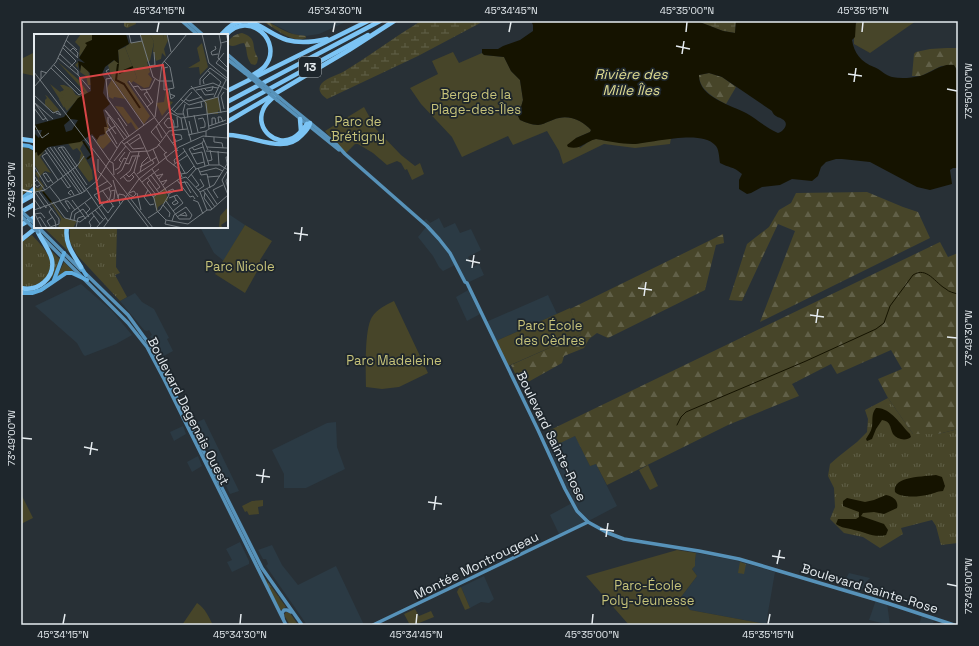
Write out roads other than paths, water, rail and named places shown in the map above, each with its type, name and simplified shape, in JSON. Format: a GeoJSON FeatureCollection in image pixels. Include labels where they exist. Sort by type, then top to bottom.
{"type":"FeatureCollection","features":[{"type":"Feature","properties":{"kind":"highway"},"geometry":{"type":"LineString","coordinates":[[222,34],[227,28],[234,24],[247,21],[257,24],[281,38],[296,42],[310,43],[337,36]]}},
{"type":"Feature","properties":{"kind":"highway"},"geometry":{"type":"LineString","coordinates":[[228,90],[368,21]]}},
{"type":"Feature","properties":{"kind":"highway","name":"13"},"geometry":{"type":"LineString","coordinates":[[228,101],[380,21]]}},
{"type":"Feature","properties":{"kind":"highway"},"geometry":{"type":"LineString","coordinates":[[228,121],[349,50],[394,21]]}},
{"type":"Feature","properties":{"kind":"highway","name":"13"},"geometry":{"type":"LineString","coordinates":[[228,111],[394,21]]}},
{"type":"Feature","properties":{"kind":"highway"},"geometry":{"type":"LineString","coordinates":[[227,34],[242,26],[252,26],[264,34],[270,47],[269,58],[264,67],[236,86]]}},
{"type":"Feature","properties":{"kind":"highway"},"geometry":{"type":"LineString","coordinates":[[286,87],[264,108],[261,117],[263,128],[271,137],[281,140],[291,139],[309,125]]}},
{"type":"Feature","properties":{"kind":"highway"},"geometry":{"type":"LineString","coordinates":[[300,119],[301,131]]}},
{"type":"Feature","properties":{"kind":"highway"},"geometry":{"type":"LineString","coordinates":[[228,135],[242,136],[273,144],[284,145],[295,141],[309,125]]}},
{"type":"Feature","properties":{"kind":"highway"},"geometry":{"type":"LineString","coordinates":[[21,139],[34,141]]}},
{"type":"Feature","properties":{"kind":"highway"},"geometry":{"type":"LineString","coordinates":[[21,202],[34,195]]}},
{"type":"Feature","properties":{"kind":"highway"},"geometry":{"type":"LineString","coordinates":[[21,211],[34,204]]}},
{"type":"Feature","properties":{"kind":"highway"},"geometry":{"type":"LineString","coordinates":[[21,225],[34,218]]}},
{"type":"Feature","properties":{"kind":"highway"},"geometry":{"type":"LineString","coordinates":[[21,235],[37,228]]}},
{"type":"Feature","properties":{"kind":"highway"},"geometry":{"type":"LineString","coordinates":[[21,240],[37,228]]}},
{"type":"Feature","properties":{"kind":"highway"},"geometry":{"type":"LineString","coordinates":[[21,288],[29,289],[39,286],[46,280],[51,272],[51,256],[37,228]]}},
{"type":"Feature","properties":{"kind":"highway"},"geometry":{"type":"LineString","coordinates":[[67,228],[68,244],[81,267]]}},
{"type":"Feature","properties":{"kind":"main road"},"geometry":{"type":"LineString","coordinates":[[21,144],[34,148]]}},
{"type":"Feature","properties":{"kind":"main road"},"geometry":{"type":"LineString","coordinates":[[21,199],[34,189]]}},
{"type":"Feature","properties":{"kind":"main road"},"geometry":{"type":"LineString","coordinates":[[54,280],[64,255]]}},
{"type":"Feature","properties":{"kind":"main road"},"geometry":{"type":"LineString","coordinates":[[81,267],[86,275]]}},
{"type":"Feature","properties":{"kind":"main road"},"geometry":{"type":"LineString","coordinates":[[21,293],[38,291],[67,273],[87,280]]}},
{"type":"Feature","properties":{"kind":"street"},"geometry":{"type":"LineString","coordinates":[[182,21],[197,34]]}},
{"type":"Feature","properties":{"kind":"street"},"geometry":{"type":"LineString","coordinates":[[186,21],[202,34]]}},
{"type":"Feature","properties":{"kind":"street","name":"Boulevard Sainte-Rose"},"geometry":{"type":"LineString","coordinates":[[228,55],[247,73]]}},
{"type":"Feature","properties":{"kind":"street","name":"Boulevard Sainte-Rose"},"geometry":{"type":"LineString","coordinates":[[228,60],[247,73],[345,154],[439,238],[450,253],[465,282],[467,283],[539,431],[565,490],[577,511],[588,522],[608,533],[624,539],[739,559],[887,603],[954,625]]}},
{"type":"Feature","properties":{"kind":"street","name":"Boulevard Sainte-Rose"},"geometry":{"type":"LineString","coordinates":[[279,99],[300,119],[309,125]]}},
{"type":"Feature","properties":{"kind":"street","name":"Boulevard Dagenais Ouest"},"geometry":{"type":"LineString","coordinates":[[21,211],[34,225]]}},
{"type":"Feature","properties":{"kind":"street","name":"Boulevard Dagenais Ouest"},"geometry":{"type":"LineString","coordinates":[[21,216],[34,226]]}},
{"type":"Feature","properties":{"kind":"street","name":"Boulevard Dagenais Ouest"},"geometry":{"type":"LineString","coordinates":[[37,228],[126,320],[141,339],[153,359],[286,625]]}},
{"type":"Feature","properties":{"kind":"street","name":"Boulevard Dagenais Ouest"},"geometry":{"type":"LineString","coordinates":[[64,255],[128,315],[152,348],[262,568],[302,625]]}},
{"type":"Feature","properties":{"kind":"street","name":"Montée Montrougeau"},"geometry":{"type":"LineString","coordinates":[[373,625],[588,522]]}},
{"type":"Feature","properties":{"kind":"street"},"geometry":{"type":"LineString","coordinates":[[283,621],[282,612],[285,610],[289,610],[296,617]]}},
{"type":"Feature","properties":{"kind":"water","name":"Rivière des Mille Îles"},"geometry":{"type":"Polygon","coordinates":[[[531,21],[697,21],[723,31],[735,33],[736,21],[856,21],[855,37],[852,40],[856,53],[862,60],[885,74],[895,78],[910,78],[924,75],[945,65],[954,65],[958,72],[958,168],[953,168],[950,170],[952,184],[930,190],[917,187],[870,162],[836,159],[826,162],[821,167],[818,176],[812,181],[792,179],[780,185],[762,187],[747,194],[739,189],[739,180],[742,174],[733,168],[720,163],[717,148],[708,140],[688,137],[633,144],[596,139],[580,147],[568,147],[567,145],[576,138],[590,132],[591,130],[585,124],[568,117],[538,125],[520,120],[517,114],[523,100],[520,80],[511,71],[504,57],[484,55],[482,53],[482,49],[498,49],[520,40],[533,31],[531,21]],[[709,73],[699,75],[700,83],[709,95],[746,113],[769,129],[778,133],[784,129],[786,123],[781,118],[776,116],[772,111],[722,77],[709,73]]]}},
{"type":"Feature","properties":{"kind":"water"},"geometry":{"type":"Polygon","coordinates":[[[876,408],[881,408],[891,413],[911,437],[905,439],[897,438],[893,434],[889,423],[882,420],[872,439],[867,441],[866,439],[872,429],[873,415],[876,408]]]}},
{"type":"Feature","properties":{"kind":"water"},"geometry":{"type":"Polygon","coordinates":[[[936,475],[942,477],[945,486],[943,491],[915,497],[901,495],[895,492],[895,486],[899,482],[911,478],[936,475]]]}},
{"type":"Feature","properties":{"kind":"water"},"geometry":{"type":"Polygon","coordinates":[[[886,495],[895,499],[897,508],[884,514],[874,512],[863,513],[861,516],[884,524],[888,530],[886,535],[874,535],[842,527],[836,524],[838,519],[856,519],[859,517],[859,512],[843,506],[843,501],[847,498],[865,502],[886,495]]]}},
{"type":"Feature","properties":{"kind":"waterway"},"geometry":{"type":"LineString","coordinates":[[677,425],[681,417],[686,412],[806,361],[876,329],[884,323],[890,306],[913,275],[918,273],[927,274],[947,290],[958,294]]}},
{"type":"Feature","properties":{"kind":"park label","name":"Berge de la Plage-des-Îles"},"geometry":{"type":"Point","coordinates":[476,102]}},
{"type":"Feature","properties":{"kind":"park label","name":"Parc de Brétigny"},"geometry":{"type":"Point","coordinates":[358,128]}},
{"type":"Feature","properties":{"kind":"park label","name":"Parc Nicole"},"geometry":{"type":"Point","coordinates":[240,266]}},
{"type":"Feature","properties":{"kind":"park label","name":"Parc École des Cèdres"},"geometry":{"type":"Point","coordinates":[550,332]}},
{"type":"Feature","properties":{"kind":"park label","name":"Parc Madeleine"},"geometry":{"type":"Point","coordinates":[394,360]}},
{"type":"Feature","properties":{"kind":"park label","name":"Parc-École Poly-Jeunesse"},"geometry":{"type":"Point","coordinates":[648,592]}}]}
